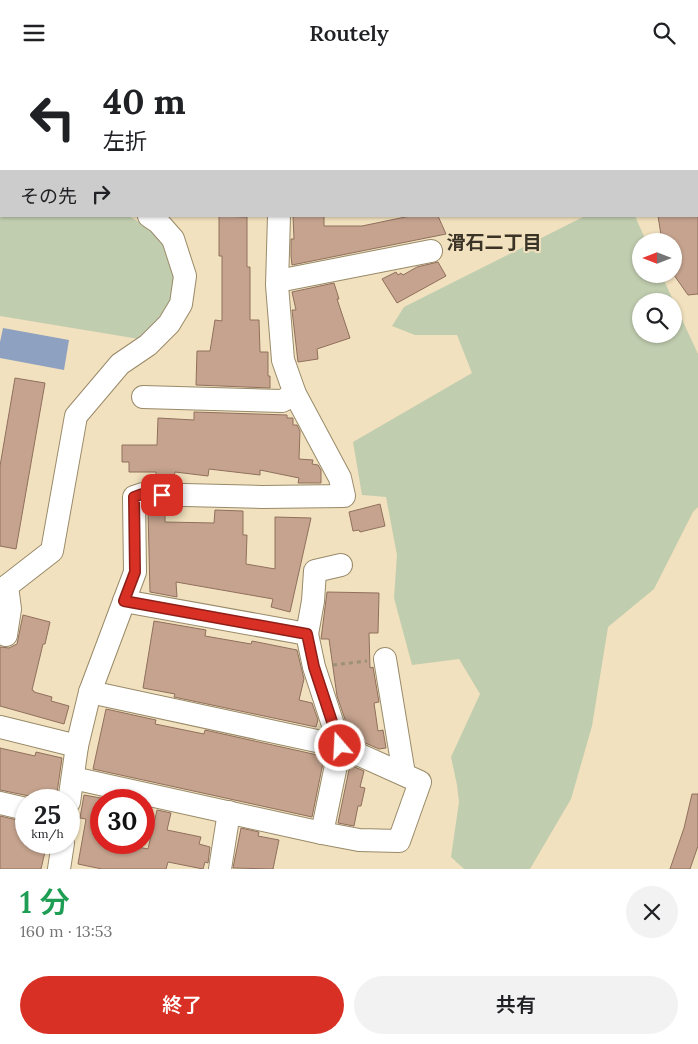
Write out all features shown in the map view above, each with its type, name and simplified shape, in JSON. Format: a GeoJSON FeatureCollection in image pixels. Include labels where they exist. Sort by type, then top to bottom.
{"type":"FeatureCollection","features":[{"type":"Feature","properties":{"kind":"street"},"geometry":{"type":"LineString","coordinates":[[0,633],[6,635],[10,609],[4,586],[52,551],[76,416],[120,364],[148,345],[169,324],[182,303],[185,276],[174,239],[150,217]]}},
{"type":"Feature","properties":{"kind":"street"},"geometry":{"type":"LineString","coordinates":[[71,789],[77,746],[90,692],[135,572],[134,497],[142,494],[262,497],[344,496],[340,479],[295,394],[282,360],[278,281],[279,217]]}},
{"type":"Feature","properties":{"kind":"street"},"geometry":{"type":"LineString","coordinates":[[278,281],[432,251]]}},
{"type":"Feature","properties":{"kind":"street"},"geometry":{"type":"LineString","coordinates":[[143,397],[282,401],[295,394]]}},
{"type":"Feature","properties":{"kind":"street"},"geometry":{"type":"LineString","coordinates":[[322,833],[340,746],[314,667],[307,634],[313,601],[315,571],[341,565]]}},
{"type":"Feature","properties":{"kind":"street"},"geometry":{"type":"LineString","coordinates":[[124,601],[307,634]]}},
{"type":"Feature","properties":{"kind":"street"},"geometry":{"type":"LineString","coordinates":[[385,659],[404,774]]}},
{"type":"Feature","properties":{"kind":"street"},"geometry":{"type":"LineString","coordinates":[[73,779],[322,833],[359,840],[399,841],[420,782],[340,746],[90,692]]}},
{"type":"Feature","properties":{"kind":"street"},"geometry":{"type":"LineString","coordinates":[[0,727],[77,746]]}},
{"type":"Feature","properties":{"kind":"street"},"geometry":{"type":"LineString","coordinates":[[0,803],[15,806]]}},
{"type":"Feature","properties":{"kind":"street"},"geometry":{"type":"LineString","coordinates":[[220,869],[229,812]]}},
{"type":"Feature","properties":{"kind":"street"},"geometry":{"type":"LineString","coordinates":[[59,869],[61,854]]}},
{"type":"Feature","properties":{"kind":"path"},"geometry":{"type":"LineString","coordinates":[[314,667],[385,659]]}},
{"type":"Feature","properties":{"kind":"green space"},"geometry":{"type":"Polygon","coordinates":[[[0,217],[131,217],[161,236],[173,257],[174,279],[170,304],[157,325],[139,339],[0,316],[0,217]]]}},
{"type":"Feature","properties":{"kind":"green space"},"geometry":{"type":"Polygon","coordinates":[[[583,217],[635,217],[642,233],[632,233],[632,283],[665,283],[669,293],[632,293],[632,343],[682,343],[682,319],[698,354],[698,507],[693,512],[654,589],[608,627],[592,726],[571,799],[530,869],[464,869],[451,857],[459,802],[451,757],[480,694],[459,659],[412,665],[394,598],[397,555],[386,497],[362,495],[353,442],[472,373],[457,335],[415,335],[392,326],[404,307],[583,217]]]}},
{"type":"Feature","properties":{"kind":"water"},"geometry":{"type":"Polygon","coordinates":[[[3,328],[69,340],[64,370],[0,358],[0,342],[3,328]]]}},
{"type":"Feature","properties":{"kind":"building"},"geometry":{"type":"Polygon","coordinates":[[[219,217],[247,217],[247,267],[250,267],[250,320],[259,320],[260,352],[268,352],[270,388],[196,385],[197,351],[210,351],[215,320],[222,321],[222,256],[219,256],[219,217]]]}},
{"type":"Feature","properties":{"kind":"building"},"geometry":{"type":"Polygon","coordinates":[[[293,217],[324,217],[324,226],[362,226],[405,217],[438,217],[446,234],[292,265],[291,239],[294,239],[293,217]]]}},
{"type":"Feature","properties":{"kind":"building"},"geometry":{"type":"Polygon","coordinates":[[[658,217],[698,217],[698,294],[688,295],[680,283],[682,283],[682,233],[661,233],[658,217]]]}},
{"type":"Feature","properties":{"kind":"building"},"geometry":{"type":"Polygon","coordinates":[[[438,262],[446,276],[397,303],[382,279],[396,272],[398,275],[401,273],[403,275],[417,267],[438,262]]]}},
{"type":"Feature","properties":{"kind":"building"},"geometry":{"type":"Polygon","coordinates":[[[334,283],[339,299],[337,299],[350,338],[317,349],[318,359],[298,362],[292,310],[296,310],[292,292],[334,283]]]}},
{"type":"Feature","properties":{"kind":"building"},"geometry":{"type":"Polygon","coordinates":[[[15,378],[45,383],[16,549],[0,546],[0,466],[15,378]]]}},
{"type":"Feature","properties":{"kind":"building"},"geometry":{"type":"Polygon","coordinates":[[[194,412],[287,415],[287,418],[293,418],[293,425],[297,425],[300,431],[299,459],[313,460],[312,464],[318,465],[321,470],[321,483],[298,483],[299,478],[260,470],[260,475],[209,469],[208,476],[175,472],[174,477],[156,475],[156,472],[129,472],[129,462],[122,462],[122,445],[157,445],[158,418],[194,420],[194,412]]]}},
{"type":"Feature","properties":{"kind":"building"},"geometry":{"type":"Polygon","coordinates":[[[380,504],[385,526],[360,532],[359,530],[353,531],[349,512],[380,504]]]}},
{"type":"Feature","properties":{"kind":"building"},"geometry":{"type":"Polygon","coordinates":[[[215,510],[243,511],[243,535],[247,535],[246,564],[275,569],[275,517],[311,518],[290,612],[271,607],[273,599],[176,582],[177,597],[150,592],[148,511],[165,511],[165,522],[214,523],[215,510]]]}},
{"type":"Feature","properties":{"kind":"building"},"geometry":{"type":"Polygon","coordinates":[[[327,592],[379,593],[378,633],[369,633],[370,668],[373,667],[379,702],[374,703],[378,731],[383,730],[386,748],[379,749],[354,738],[353,730],[349,731],[337,696],[329,639],[321,639],[327,592]]]}},
{"type":"Feature","properties":{"kind":"building"},"geometry":{"type":"Polygon","coordinates":[[[23,615],[50,622],[32,690],[52,697],[51,701],[69,706],[64,724],[0,706],[0,647],[9,648],[17,644],[23,615]]]}},
{"type":"Feature","properties":{"kind":"building"},"geometry":{"type":"Polygon","coordinates":[[[154,621],[206,630],[205,636],[251,644],[252,641],[297,650],[304,679],[299,700],[312,703],[318,720],[316,727],[174,697],[175,694],[143,688],[154,621]]]}},
{"type":"Feature","properties":{"kind":"building"},"geometry":{"type":"Polygon","coordinates":[[[106,709],[156,720],[155,724],[204,734],[205,730],[322,756],[324,758],[312,817],[93,769],[106,709]]]}},
{"type":"Feature","properties":{"kind":"building"},"geometry":{"type":"Polygon","coordinates":[[[0,748],[35,756],[36,752],[62,758],[58,789],[15,789],[15,793],[0,790],[0,748]]]}},
{"type":"Feature","properties":{"kind":"building"},"geometry":{"type":"Polygon","coordinates":[[[350,765],[364,771],[360,787],[365,788],[361,806],[358,806],[354,826],[338,823],[350,765]]]}},
{"type":"Feature","properties":{"kind":"building"},"geometry":{"type":"Polygon","coordinates":[[[692,794],[698,794],[698,846],[690,869],[670,869],[684,828],[692,794]]]}},
{"type":"Feature","properties":{"kind":"building"},"geometry":{"type":"Polygon","coordinates":[[[84,795],[90,796],[90,854],[155,854],[155,819],[157,810],[171,813],[167,830],[201,837],[199,844],[210,847],[208,863],[205,862],[203,869],[168,862],[166,869],[102,869],[78,864],[86,819],[80,818],[84,795]]]}},
{"type":"Feature","properties":{"kind":"building"},"geometry":{"type":"Polygon","coordinates":[[[0,816],[15,819],[15,854],[44,854],[41,869],[0,869],[0,816]]]}},
{"type":"Feature","properties":{"kind":"building"},"geometry":{"type":"Polygon","coordinates":[[[241,828],[259,832],[258,836],[279,840],[273,869],[233,868],[241,828]]]}},
{"type":"Feature","properties":{"kind":"district","name":"滑石二丁目"},"geometry":{"type":"Point","coordinates":[494,242]}},
{"type":"Feature","properties":{"kind":"route"},"geometry":{"type":"LineString","coordinates":[[162,495],[142,494],[134,497],[135,572],[124,601],[307,634],[314,667],[340,746]]}}]}
